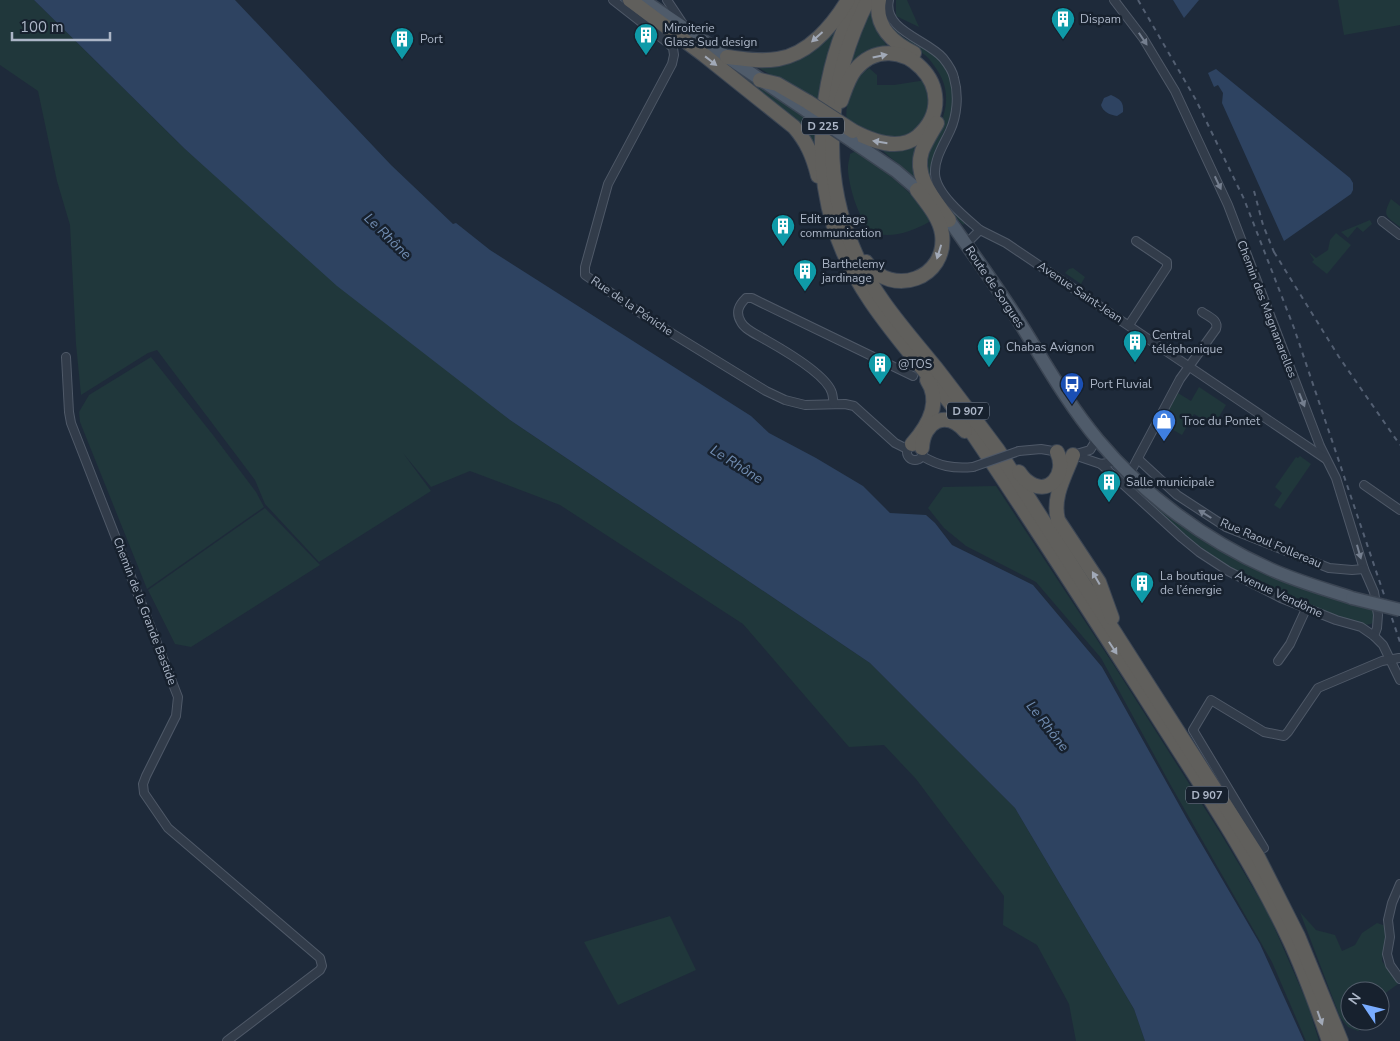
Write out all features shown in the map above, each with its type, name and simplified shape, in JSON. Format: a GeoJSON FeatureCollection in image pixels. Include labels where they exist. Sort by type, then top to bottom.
{"type":"FeatureCollection","features":[{"type":"Feature","properties":{"kind":"highway","name":"D 907"},"geometry":{"type":"LineString","coordinates":[[630,0],[780,115],[802,137],[812,153],[831,233],[838,248],[845,255],[859,282],[886,323],[968,427],[1028,515],[1211,801],[1259,880],[1291,942],[1329,1041]]}},
{"type":"Feature","properties":{"kind":"highway"},"geometry":{"type":"LineString","coordinates":[[727,57],[767,60],[780,59],[794,54],[819,36],[848,0]]}},
{"type":"Feature","properties":{"kind":"highway","name":"D 225"},"geometry":{"type":"LineString","coordinates":[[845,255],[834,230],[823,177],[824,107],[830,73],[839,42],[857,0]]}},
{"type":"Feature","properties":{"kind":"highway","name":"D 225"},"geometry":{"type":"LineString","coordinates":[[832,162],[834,110],[840,75],[848,46],[868,0]]}},
{"type":"Feature","properties":{"kind":"highway"},"geometry":{"type":"LineString","coordinates":[[879,0],[878,15],[886,34],[898,46],[915,54],[927,63],[939,82],[942,94],[941,114],[923,148],[920,167],[924,181],[949,220]]}},
{"type":"Feature","properties":{"kind":"highway","name":"D 907"},"geometry":{"type":"LineString","coordinates":[[760,80],[777,84],[807,106],[853,136],[871,141],[895,144],[916,138],[932,119],[936,99],[932,83],[919,65],[907,57],[887,54],[870,58],[856,68],[852,75],[841,101],[837,144],[832,162],[842,217],[854,250],[897,320],[951,387],[998,450],[1257,855],[1298,936],[1341,1041]]}},
{"type":"Feature","properties":{"kind":"highway"},"geometry":{"type":"LineString","coordinates":[[832,162],[838,174],[843,203],[863,257],[872,271],[882,278],[898,282],[912,280],[927,272],[936,262],[942,247],[942,235],[938,222],[917,190]]}},
{"type":"Feature","properties":{"kind":"highway"},"geometry":{"type":"LineString","coordinates":[[886,323],[888,332],[928,381],[933,392],[933,408],[920,434],[916,449]]}},
{"type":"Feature","properties":{"kind":"highway"},"geometry":{"type":"LineString","coordinates":[[916,449],[931,425],[942,420],[956,422],[1028,515]]}},
{"type":"Feature","properties":{"kind":"highway"},"geometry":{"type":"LineString","coordinates":[[998,450],[1027,481],[1037,486],[1053,482],[1060,473],[1061,459],[1057,452]]}},
{"type":"Feature","properties":{"kind":"highway"},"geometry":{"type":"LineString","coordinates":[[1073,455],[1057,497],[1057,514],[1061,524],[1103,590],[1109,611],[1130,654]]}},
{"type":"Feature","properties":{"kind":"main road","name":"D 907"},"geometry":{"type":"LineString","coordinates":[[643,0],[760,80]]}},
{"type":"Feature","properties":{"kind":"main road","name":"Route de Sorgues"},"geometry":{"type":"LineString","coordinates":[[853,136],[896,171],[949,220],[1013,312],[1072,405],[1116,459],[1166,506],[1220,543],[1270,570],[1352,598],[1400,610]]}},
{"type":"Feature","properties":{"kind":"street","name":"Rue de la Péniche"},"geometry":{"type":"LineString","coordinates":[[613,0],[668,43],[673,48],[674,55],[672,64],[608,184],[585,267],[585,275],[655,323],[766,391],[785,400],[805,405],[834,404]]}},
{"type":"Feature","properties":{"kind":"street"},"geometry":{"type":"LineString","coordinates":[[667,0],[687,30]]}},
{"type":"Feature","properties":{"kind":"street","name":"Avenue Saint-Jean"},"geometry":{"type":"LineString","coordinates":[[889,0],[887,7],[893,21],[943,57],[954,78],[957,104],[951,129],[939,155],[935,173],[942,191],[964,217],[980,230],[1006,243],[1326,459]]}},
{"type":"Feature","properties":{"kind":"street","name":"Chemin des Magnanarelles"},"geometry":{"type":"LineString","coordinates":[[1114,0],[1143,38],[1175,90],[1228,205],[1277,336],[1326,459],[1336,478],[1364,569],[1374,592],[1378,615],[1374,636]]}},
{"type":"Feature","properties":{"kind":"street"},"geometry":{"type":"LineString","coordinates":[[1382,221],[1400,235]]}},
{"type":"Feature","properties":{"kind":"street"},"geometry":{"type":"LineString","coordinates":[[966,244],[980,230]]}},
{"type":"Feature","properties":{"kind":"street"},"geometry":{"type":"LineString","coordinates":[[1128,325],[1167,267],[1168,262],[1136,241]]}},
{"type":"Feature","properties":{"kind":"street"},"geometry":{"type":"LineString","coordinates":[[913,376],[752,298],[746,298],[737,312],[741,323],[754,333],[792,355],[826,382],[832,392],[834,404],[854,406],[895,443],[916,449],[933,463],[959,468],[973,466],[1019,451],[1041,449],[1073,455],[1098,463],[1113,462],[1116,459]]}},
{"type":"Feature","properties":{"kind":"street"},"geometry":{"type":"LineString","coordinates":[[1130,473],[1180,379],[1216,329],[1216,321],[1202,312]]}},
{"type":"Feature","properties":{"kind":"street","name":"Chemin de la Grande Bastide"},"geometry":{"type":"LineString","coordinates":[[66,357],[71,423],[178,697],[176,716],[146,776],[143,784],[144,793],[168,828],[320,958],[322,962],[320,970],[228,1041]]}},
{"type":"Feature","properties":{"kind":"street"},"geometry":{"type":"LineString","coordinates":[[1073,455],[1090,450],[1098,439]]}},
{"type":"Feature","properties":{"kind":"street"},"geometry":{"type":"LineString","coordinates":[[1090,450],[1098,463]]}},
{"type":"Feature","properties":{"kind":"street","name":"Rue Raoul Follereau"},"geometry":{"type":"LineString","coordinates":[[1138,459],[1177,495],[1226,526],[1329,568],[1364,569]]}},
{"type":"Feature","properties":{"kind":"street","name":"Avenue Vendôme"},"geometry":{"type":"LineString","coordinates":[[1098,463],[1199,552],[1256,586],[1306,609],[1361,627],[1374,636],[1383,645],[1400,680]]}},
{"type":"Feature","properties":{"kind":"street"},"geometry":{"type":"LineString","coordinates":[[1364,486],[1400,510]]}},
{"type":"Feature","properties":{"kind":"street"},"geometry":{"type":"LineString","coordinates":[[1278,661],[1290,644],[1306,609]]}},
{"type":"Feature","properties":{"kind":"street"},"geometry":{"type":"LineString","coordinates":[[1264,848],[1193,730],[1211,700],[1264,732],[1284,736],[1318,688],[1382,661],[1399,658]]}},
{"type":"Feature","properties":{"kind":"street"},"geometry":{"type":"LineString","coordinates":[[1400,884],[1392,903],[1388,920],[1390,937],[1387,959],[1400,979]]}},
{"type":"Feature","properties":{"kind":"green space"},"geometry":{"type":"Polygon","coordinates":[[[0,0],[34,0],[185,149],[510,420],[870,663],[1015,808],[1134,1009],[1145,1041],[1076,1041],[1069,1004],[1037,945],[1003,925],[1004,896],[916,779],[884,745],[849,747],[743,624],[560,505],[470,471],[431,487],[403,453],[431,491],[319,562],[265,504],[255,480],[157,350],[148,353],[81,395],[76,344],[70,225],[57,181],[38,91],[0,65],[0,0]]]}},
{"type":"Feature","properties":{"kind":"green space"},"geometry":{"type":"Polygon","coordinates":[[[896,0],[907,0],[919,27],[896,16],[896,0]]]}},
{"type":"Feature","properties":{"kind":"green space"},"geometry":{"type":"Polygon","coordinates":[[[1338,0],[1400,0],[1400,25],[1344,35],[1338,0]]]}},
{"type":"Feature","properties":{"kind":"green space"},"geometry":{"type":"Polygon","coordinates":[[[870,7],[874,21],[888,49],[851,67],[848,62],[870,7]]]}},
{"type":"Feature","properties":{"kind":"green space"},"geometry":{"type":"Polygon","coordinates":[[[842,14],[820,104],[754,65],[783,61],[842,14]]]}},
{"type":"Feature","properties":{"kind":"green space"},"geometry":{"type":"Polygon","coordinates":[[[885,17],[903,37],[928,50],[943,63],[954,87],[954,102],[950,117],[931,168],[932,181],[937,192],[965,223],[963,225],[934,193],[922,159],[934,139],[943,117],[946,96],[944,84],[939,73],[927,57],[896,38],[890,30],[885,17]]]}},
{"type":"Feature","properties":{"kind":"green space"},"geometry":{"type":"Polygon","coordinates":[[[686,37],[817,126],[816,153],[686,37]]]}},
{"type":"Feature","properties":{"kind":"green space"},"geometry":{"type":"Polygon","coordinates":[[[869,68],[877,75],[877,85],[894,85],[926,80],[931,90],[929,112],[912,134],[902,138],[877,137],[847,120],[847,105],[853,88],[859,77],[869,68]]]}},
{"type":"Feature","properties":{"kind":"green space"},"geometry":{"type":"Polygon","coordinates":[[[917,146],[916,178],[883,151],[917,146]]]}},
{"type":"Feature","properties":{"kind":"green space"},"geometry":{"type":"Polygon","coordinates":[[[858,150],[871,158],[927,209],[929,222],[917,228],[891,235],[878,234],[866,224],[860,215],[852,193],[848,173],[850,154],[858,150]]]}},
{"type":"Feature","properties":{"kind":"green space"},"geometry":{"type":"Polygon","coordinates":[[[1391,199],[1400,206],[1400,227],[1391,220],[1386,212],[1391,199]]]}},
{"type":"Feature","properties":{"kind":"green space"},"geometry":{"type":"Polygon","coordinates":[[[1370,220],[1372,224],[1363,232],[1357,227],[1348,238],[1341,232],[1370,220]]]}},
{"type":"Feature","properties":{"kind":"green space"},"geometry":{"type":"Polygon","coordinates":[[[1336,233],[1351,245],[1327,274],[1312,262],[1314,260],[1309,252],[1316,258],[1328,250],[1330,240],[1336,233]]]}},
{"type":"Feature","properties":{"kind":"green space"},"geometry":{"type":"Polygon","coordinates":[[[1073,268],[1085,277],[1081,284],[1065,273],[1073,268]]]}},
{"type":"Feature","properties":{"kind":"green space"},"geometry":{"type":"Polygon","coordinates":[[[151,357],[256,492],[264,507],[147,589],[80,422],[79,412],[89,395],[151,357]]]}},
{"type":"Feature","properties":{"kind":"green space"},"geometry":{"type":"Polygon","coordinates":[[[1199,387],[1226,405],[1214,425],[1194,414],[1182,435],[1161,423],[1178,393],[1191,401],[1199,387]]]}},
{"type":"Feature","properties":{"kind":"green space"},"geometry":{"type":"Polygon","coordinates":[[[1300,456],[1311,464],[1280,509],[1274,505],[1282,493],[1275,487],[1296,457],[1300,456]]]}},
{"type":"Feature","properties":{"kind":"green space"},"geometry":{"type":"Polygon","coordinates":[[[996,486],[1115,667],[1221,834],[1268,913],[1308,1005],[1319,1041],[1306,1041],[1272,962],[1170,784],[1101,658],[1036,582],[966,546],[944,528],[928,508],[943,487],[996,486]]]}},
{"type":"Feature","properties":{"kind":"green space"},"geometry":{"type":"Polygon","coordinates":[[[1138,489],[1206,542],[1231,556],[1263,573],[1296,586],[1375,611],[1375,621],[1365,625],[1355,623],[1315,610],[1260,585],[1195,545],[1137,491],[1138,489]]]}},
{"type":"Feature","properties":{"kind":"green space"},"geometry":{"type":"Polygon","coordinates":[[[265,508],[320,565],[191,647],[175,644],[148,590],[265,508]]]}},
{"type":"Feature","properties":{"kind":"green space"},"geometry":{"type":"Polygon","coordinates":[[[1300,912],[1316,930],[1335,935],[1342,951],[1355,945],[1362,933],[1377,923],[1386,926],[1382,961],[1398,984],[1390,990],[1390,981],[1340,981],[1340,1017],[1300,912]]]}},
{"type":"Feature","properties":{"kind":"green space"},"geometry":{"type":"Polygon","coordinates":[[[670,916],[696,970],[618,1005],[584,942],[670,916]]]}},
{"type":"Feature","properties":{"kind":"water","name":"Le Rhône"},"geometry":{"type":"Polygon","coordinates":[[[34,0],[235,0],[391,165],[453,224],[456,223],[490,250],[751,416],[769,433],[863,486],[890,513],[926,515],[935,523],[952,545],[1033,585],[1102,667],[1260,944],[1304,1041],[1145,1041],[1134,1009],[1015,808],[870,663],[510,420],[337,286],[185,149],[34,0]]]}},
{"type":"Feature","properties":{"kind":"water"},"geometry":{"type":"Polygon","coordinates":[[[1173,0],[1199,0],[1184,18],[1173,0]]]}},
{"type":"Feature","properties":{"kind":"water"},"geometry":{"type":"Polygon","coordinates":[[[1216,69],[1350,178],[1353,183],[1351,194],[1284,241],[1222,103],[1223,93],[1218,85],[1214,87],[1208,73],[1216,69]]]}},
{"type":"Feature","properties":{"kind":"water"},"geometry":{"type":"Polygon","coordinates":[[[1111,95],[1119,100],[1123,106],[1123,112],[1117,116],[1107,113],[1101,105],[1104,98],[1111,95]]]}},
{"type":"Feature","properties":{"kind":"railway"},"geometry":{"type":"LineString","coordinates":[[1138,0],[1196,100],[1244,199],[1294,328],[1400,642]]}},
{"type":"Feature","properties":{"kind":"railway"},"geometry":{"type":"LineString","coordinates":[[1254,191],[1263,225],[1276,257]]}},
{"type":"Feature","properties":{"kind":"railway"},"geometry":{"type":"LineString","coordinates":[[1274,252],[1339,357],[1400,445]]}},
{"type":"Feature","properties":{"kind":"place","name":"Dispam"},"geometry":{"type":"Point","coordinates":[1063,40]}},
{"type":"Feature","properties":{"kind":"place","name":"Miroiterie Glass Sud design"},"geometry":{"type":"Point","coordinates":[646,56]}},
{"type":"Feature","properties":{"kind":"place","name":"Port"},"geometry":{"type":"Point","coordinates":[402,60]}},
{"type":"Feature","properties":{"kind":"place","name":"Edit routage communication"},"geometry":{"type":"Point","coordinates":[783,247]}},
{"type":"Feature","properties":{"kind":"place","name":"Barthelemy jardinage"},"geometry":{"type":"Point","coordinates":[805,292]}},
{"type":"Feature","properties":{"kind":"place","name":"Central téléphonique"},"geometry":{"type":"Point","coordinates":[1135,363]}},
{"type":"Feature","properties":{"kind":"place","name":"Chabas Avignon"},"geometry":{"type":"Point","coordinates":[989,368]}},
{"type":"Feature","properties":{"kind":"place","name":"@TOS"},"geometry":{"type":"Point","coordinates":[880,385]}},
{"type":"Feature","properties":{"kind":"place","name":"Port Fluvial"},"geometry":{"type":"Point","coordinates":[1072,405]}},
{"type":"Feature","properties":{"kind":"place","name":"Troc du Pontet"},"geometry":{"type":"Point","coordinates":[1164,442]}},
{"type":"Feature","properties":{"kind":"place","name":"Salle municipale"},"geometry":{"type":"Point","coordinates":[1109,503]}},
{"type":"Feature","properties":{"kind":"place","name":"La boutique de l’énergie"},"geometry":{"type":"Point","coordinates":[1142,604]}}]}
